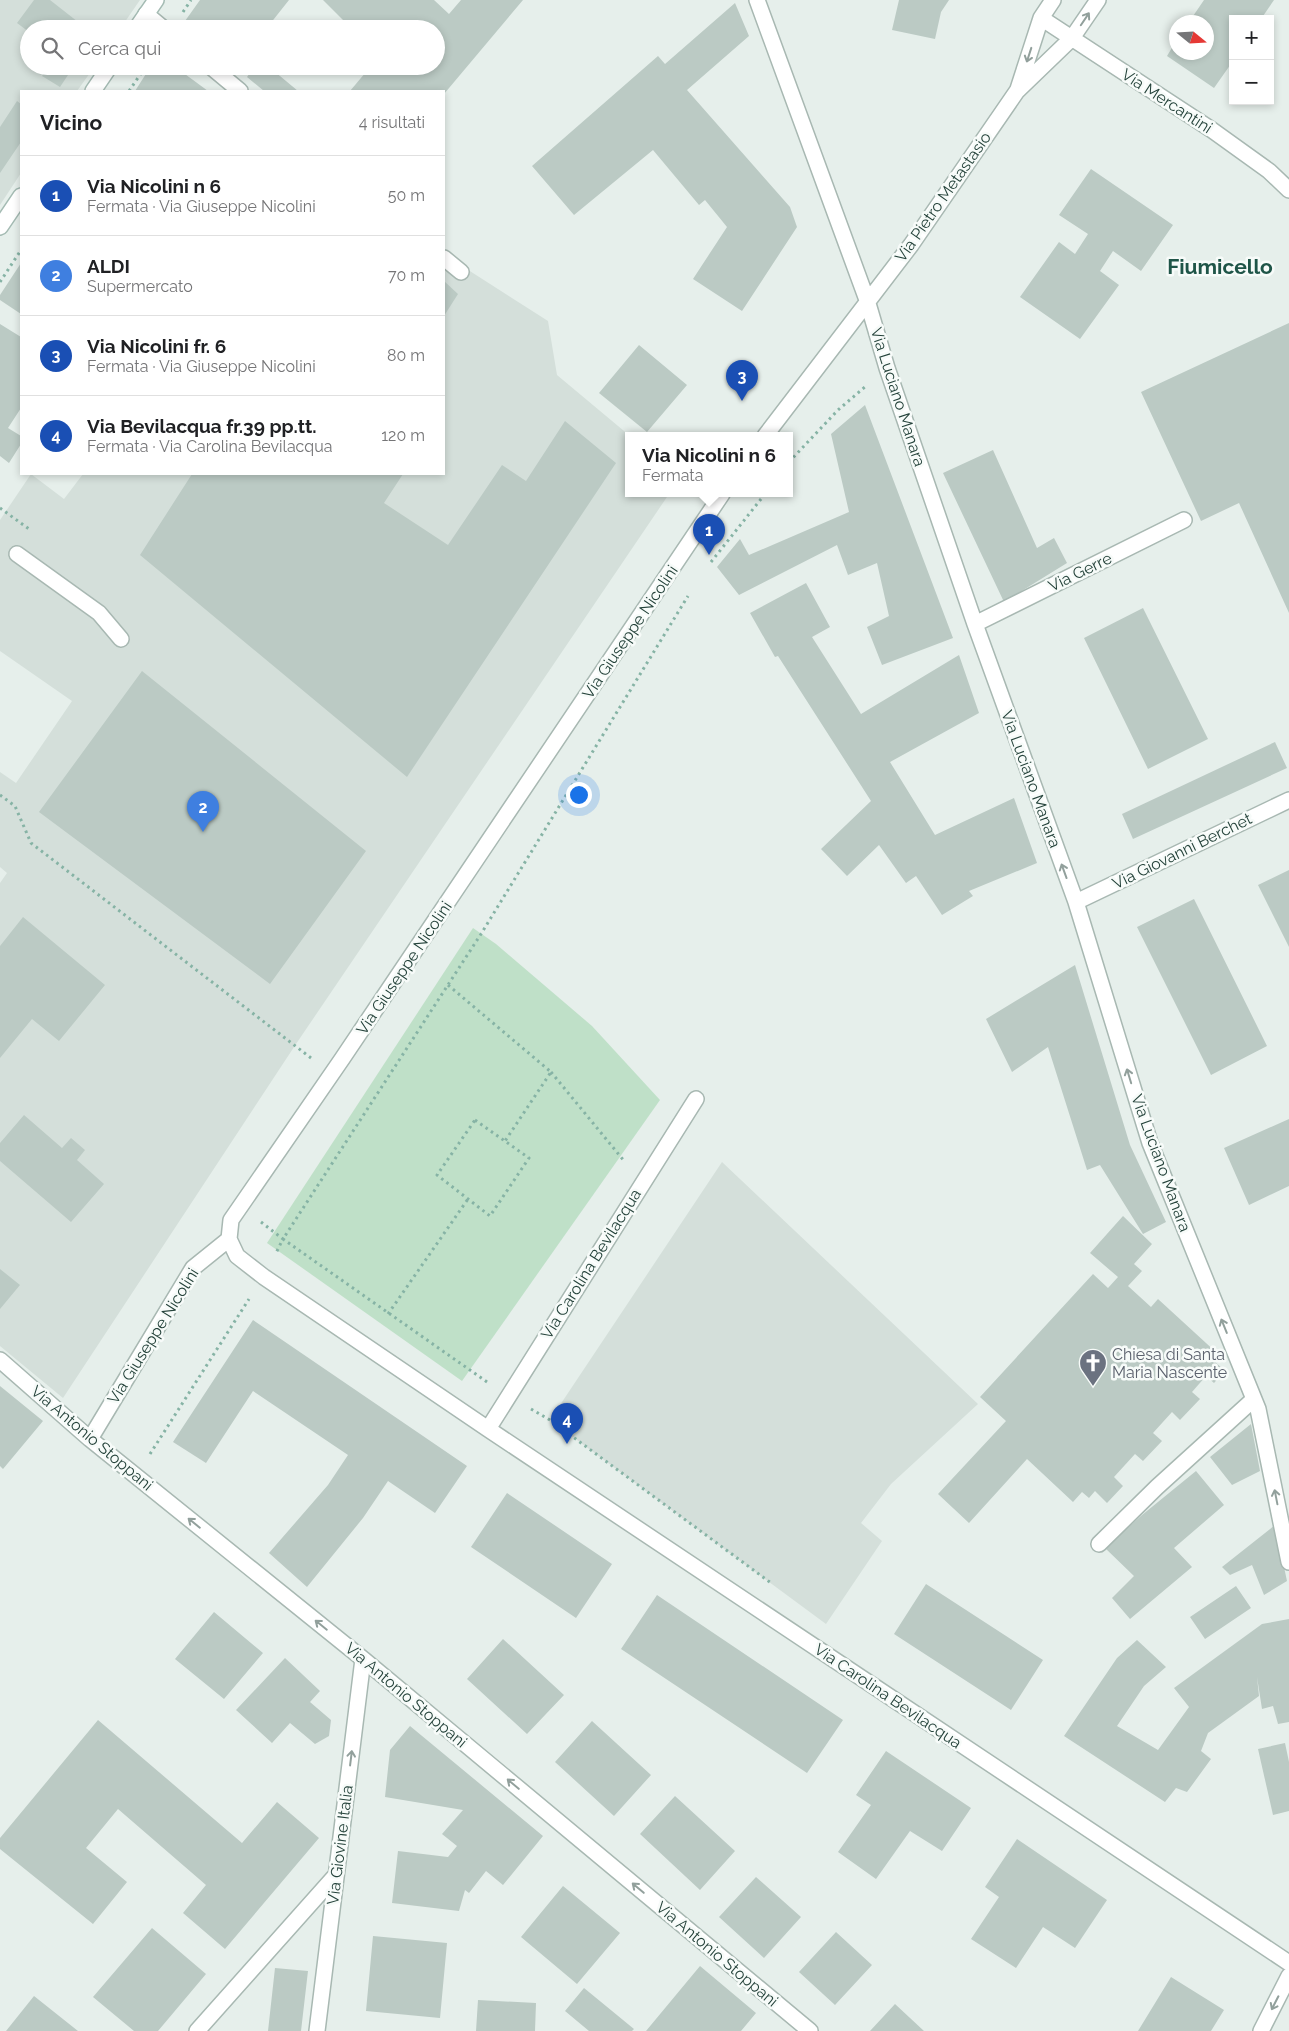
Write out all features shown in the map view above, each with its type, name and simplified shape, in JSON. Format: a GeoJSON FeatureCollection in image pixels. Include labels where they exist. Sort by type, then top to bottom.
{"type":"FeatureCollection","features":[{"type":"Feature","properties":{"kind":"street"},"geometry":{"type":"LineString","coordinates":[[142,20],[156,0]]}},
{"type":"Feature","properties":{"kind":"street","name":"Via Luciano Manara"},"geometry":{"type":"LineString","coordinates":[[757,0],[868,300],[888,368],[975,624],[1076,902],[1150,1143],[1254,1399],[1289,1562]]}},
{"type":"Feature","properties":{"kind":"street","name":"Via Pietro Metastasio"},"geometry":{"type":"LineString","coordinates":[[1017,92],[1041,18],[1053,0]]}},
{"type":"Feature","properties":{"kind":"street","name":"Via Pietro Metastasio"},"geometry":{"type":"LineString","coordinates":[[868,300],[911,245],[1017,92],[1072,38],[1098,0]]}},
{"type":"Feature","properties":{"kind":"street"},"geometry":{"type":"LineString","coordinates":[[146,14],[153,20]]}},
{"type":"Feature","properties":{"kind":"street","name":"Via Mercantini"},"geometry":{"type":"LineString","coordinates":[[1041,18],[1219,135],[1269,171],[1289,190]]}},
{"type":"Feature","properties":{"kind":"street"},"geometry":{"type":"LineString","coordinates":[[94,90],[104,75]]}},
{"type":"Feature","properties":{"kind":"street"},"geometry":{"type":"LineString","coordinates":[[221,75],[239,90]]}},
{"type":"Feature","properties":{"kind":"street"},"geometry":{"type":"LineString","coordinates":[[0,227],[20,197]]}},
{"type":"Feature","properties":{"kind":"street"},"geometry":{"type":"LineString","coordinates":[[445,259],[460,272]]}},
{"type":"Feature","properties":{"kind":"street"},"geometry":{"type":"LineString","coordinates":[[768,432],[868,300]]}},
{"type":"Feature","properties":{"kind":"street","name":"Via Giuseppe Nicolini"},"geometry":{"type":"LineString","coordinates":[[90,1439],[193,1268],[229,1238],[231,1220],[332,1074],[720,497]]}},
{"type":"Feature","properties":{"kind":"street","name":"Via Gerre"},"geometry":{"type":"LineString","coordinates":[[975,624],[1184,520]]}},
{"type":"Feature","properties":{"kind":"street"},"geometry":{"type":"LineString","coordinates":[[17,554],[99,613],[121,639]]}},
{"type":"Feature","properties":{"kind":"street","name":"Via Giovanni Berchet"},"geometry":{"type":"LineString","coordinates":[[1076,902],[1289,800]]}},
{"type":"Feature","properties":{"kind":"street","name":"Via Carolina Bevilacqua"},"geometry":{"type":"LineString","coordinates":[[488,1429],[696,1099]]}},
{"type":"Feature","properties":{"kind":"street","name":"Via Carolina Bevilacqua"},"geometry":{"type":"LineString","coordinates":[[229,1238],[236,1256],[264,1277],[488,1429],[1289,1962]]}},
{"type":"Feature","properties":{"kind":"street","name":"Via Antonio Stoppani"},"geometry":{"type":"LineString","coordinates":[[0,1360],[90,1439],[363,1659],[810,2031]]}},
{"type":"Feature","properties":{"kind":"street"},"geometry":{"type":"LineString","coordinates":[[1099,1544],[1254,1399]]}},
{"type":"Feature","properties":{"kind":"street","name":"Via Giovine Italia"},"geometry":{"type":"LineString","coordinates":[[317,2031],[363,1659]]}},
{"type":"Feature","properties":{"kind":"street"},"geometry":{"type":"LineString","coordinates":[[198,2031],[336,1876]]}},
{"type":"Feature","properties":{"kind":"street"},"geometry":{"type":"LineString","coordinates":[[1261,2031],[1289,1976]]}},
{"type":"Feature","properties":{"kind":"path"},"geometry":{"type":"LineString","coordinates":[[130,90],[140,75]]}},
{"type":"Feature","properties":{"kind":"path"},"geometry":{"type":"LineString","coordinates":[[0,282],[20,252]]}},
{"type":"Feature","properties":{"kind":"path"},"geometry":{"type":"LineString","coordinates":[[793,458],[838,410],[888,368]]}},
{"type":"Feature","properties":{"kind":"path"},"geometry":{"type":"LineString","coordinates":[[708,565],[763,497]]}},
{"type":"Feature","properties":{"kind":"path"},"geometry":{"type":"LineString","coordinates":[[136,1476],[264,1277],[283,1239],[448,985],[692,589]]}},
{"type":"Feature","properties":{"kind":"path"},"geometry":{"type":"LineString","coordinates":[[0,796],[15,806],[31,843],[332,1074]]}},
{"type":"Feature","properties":{"kind":"path"},"geometry":{"type":"LineString","coordinates":[[448,985],[551,1072],[620,1157],[644,1181]]}},
{"type":"Feature","properties":{"kind":"path"},"geometry":{"type":"LineString","coordinates":[[505,1142],[551,1072]]}},
{"type":"Feature","properties":{"kind":"path"},"geometry":{"type":"LineString","coordinates":[[475,1120],[529,1158],[490,1216],[468,1199],[437,1175],[475,1120]]}},
{"type":"Feature","properties":{"kind":"path"},"geometry":{"type":"LineString","coordinates":[[388,1314],[468,1199]]}},
{"type":"Feature","properties":{"kind":"path"},"geometry":{"type":"LineString","coordinates":[[283,1239],[508,1396],[550,1420],[779,1589]]}},
{"type":"Feature","properties":{"kind":"shaded area"},"geometry":{"type":"Polygon","coordinates":[[[0,0],[140,0],[126,20],[20,20],[20,75],[89,75],[78,90],[20,90],[20,175],[0,205],[0,0]]]}},
{"type":"Feature","properties":{"kind":"shaded area"},"geometry":{"type":"Polygon","coordinates":[[[445,252],[462,266],[548,321],[557,375],[625,432],[625,497],[667,497],[296,1044],[63,1398],[0,1346],[0,883],[7,873],[0,867],[0,772],[16,783],[72,701],[0,651],[0,520],[30,475],[64,499],[82,475],[445,475],[445,252]]]}},
{"type":"Feature","properties":{"kind":"shaded area"},"geometry":{"type":"Polygon","coordinates":[[[722,1162],[978,1404],[891,1484],[861,1523],[882,1541],[826,1624],[550,1420],[722,1162]]]}},
{"type":"Feature","properties":{"kind":"green space"},"geometry":{"type":"Polygon","coordinates":[[[473,928],[496,944],[592,1026],[660,1100],[462,1381],[267,1243],[473,928]]]}},
{"type":"Feature","properties":{"kind":"building"},"geometry":{"type":"Polygon","coordinates":[[[34,0],[50,0],[76,20],[20,20],[20,25],[17,23],[34,0]]]}},
{"type":"Feature","properties":{"kind":"building"},"geometry":{"type":"Polygon","coordinates":[[[200,0],[289,0],[273,20],[186,20],[200,0]]]}},
{"type":"Feature","properties":{"kind":"building"},"geometry":{"type":"Polygon","coordinates":[[[323,0],[434,0],[449,14],[461,0],[523,0],[445,93],[445,90],[351,90],[363,75],[445,75],[445,20],[343,20],[323,0]]]}},
{"type":"Feature","properties":{"kind":"building"},"geometry":{"type":"Polygon","coordinates":[[[899,0],[949,0],[941,12],[935,39],[892,30],[899,0]]]}},
{"type":"Feature","properties":{"kind":"building"},"geometry":{"type":"Polygon","coordinates":[[[1204,0],[1274,0],[1264,15],[1229,15],[1229,67],[1214,88],[1173,60],[1214,60],[1214,15],[1194,15],[1204,0]]]}},
{"type":"Feature","properties":{"kind":"building"},"geometry":{"type":"Polygon","coordinates":[[[735,3],[749,36],[687,90],[790,207],[797,227],[742,311],[693,279],[727,227],[705,200],[699,205],[653,150],[574,215],[532,166],[658,56],[665,64],[735,3]]]}},
{"type":"Feature","properties":{"kind":"building"},"geometry":{"type":"Polygon","coordinates":[[[43,75],[68,75],[60,87],[43,75]]]}},
{"type":"Feature","properties":{"kind":"building"},"geometry":{"type":"Polygon","coordinates":[[[145,75],[186,75],[207,90],[136,90],[145,75]]]}},
{"type":"Feature","properties":{"kind":"building"},"geometry":{"type":"Polygon","coordinates":[[[248,75],[279,75],[297,90],[263,90],[247,77],[248,75]]]}},
{"type":"Feature","properties":{"kind":"building"},"geometry":{"type":"Polygon","coordinates":[[[17,101],[20,103],[20,143],[0,173],[0,127],[17,101]]]}},
{"type":"Feature","properties":{"kind":"building"},"geometry":{"type":"Polygon","coordinates":[[[1091,169],[1173,225],[1141,271],[1113,251],[1100,271],[1119,285],[1080,339],[1020,297],[1059,242],[1075,254],[1088,234],[1059,215],[1091,169]]]}},
{"type":"Feature","properties":{"kind":"building"},"geometry":{"type":"Polygon","coordinates":[[[20,265],[20,313],[0,300],[0,295],[20,265]]]}},
{"type":"Feature","properties":{"kind":"building"},"geometry":{"type":"Polygon","coordinates":[[[445,282],[458,294],[445,314],[445,282]]]}},
{"type":"Feature","properties":{"kind":"building"},"geometry":{"type":"Polygon","coordinates":[[[1289,323],[1289,613],[1239,503],[1201,521],[1141,392],[1289,323]]]}},
{"type":"Feature","properties":{"kind":"building"},"geometry":{"type":"Polygon","coordinates":[[[0,324],[20,336],[20,410],[8,428],[20,435],[20,446],[9,463],[0,456],[0,324]]]}},
{"type":"Feature","properties":{"kind":"building"},"geometry":{"type":"Polygon","coordinates":[[[639,345],[687,385],[647,432],[599,393],[639,345]]]}},
{"type":"Feature","properties":{"kind":"building"},"geometry":{"type":"Polygon","coordinates":[[[865,405],[953,638],[882,665],[867,627],[889,616],[877,563],[848,575],[837,545],[739,595],[717,567],[740,539],[749,555],[849,512],[831,434],[865,405]]]}},
{"type":"Feature","properties":{"kind":"building"},"geometry":{"type":"Polygon","coordinates":[[[565,421],[616,463],[407,777],[140,555],[191,475],[402,475],[384,503],[448,545],[502,465],[526,481],[565,421]]]}},
{"type":"Feature","properties":{"kind":"building"},"geometry":{"type":"Polygon","coordinates":[[[993,450],[1037,548],[1054,538],[1067,563],[1004,602],[943,473],[993,450]]]}},
{"type":"Feature","properties":{"kind":"building"},"geometry":{"type":"Polygon","coordinates":[[[806,583],[830,627],[812,637],[861,714],[959,655],[979,713],[890,762],[935,835],[1014,798],[1037,863],[969,891],[973,896],[942,915],[916,876],[906,883],[879,845],[847,876],[821,849],[871,801],[778,656],[775,657],[750,613],[806,583]]]}},
{"type":"Feature","properties":{"kind":"building"},"geometry":{"type":"Polygon","coordinates":[[[1143,608],[1208,739],[1148,769],[1084,638],[1143,608]]]}},
{"type":"Feature","properties":{"kind":"building"},"geometry":{"type":"Polygon","coordinates":[[[142,671],[366,851],[270,984],[39,812],[142,671]]]}},
{"type":"Feature","properties":{"kind":"building"},"geometry":{"type":"Polygon","coordinates":[[[1275,742],[1287,768],[1133,839],[1122,814],[1275,742]]]}},
{"type":"Feature","properties":{"kind":"building"},"geometry":{"type":"Polygon","coordinates":[[[1289,870],[1289,947],[1258,885],[1289,870]]]}},
{"type":"Feature","properties":{"kind":"building"},"geometry":{"type":"Polygon","coordinates":[[[1194,899],[1267,1046],[1211,1075],[1137,927],[1194,899]]]}},
{"type":"Feature","properties":{"kind":"building"},"geometry":{"type":"Polygon","coordinates":[[[23,917],[105,985],[59,1041],[32,1019],[0,1058],[0,946],[23,917]]]}},
{"type":"Feature","properties":{"kind":"building"},"geometry":{"type":"Polygon","coordinates":[[[1075,965],[1130,1145],[1166,1222],[1143,1234],[1100,1165],[1087,1170],[1048,1047],[1012,1072],[986,1019],[1075,965]]]}},
{"type":"Feature","properties":{"kind":"building"},"geometry":{"type":"Polygon","coordinates":[[[24,1115],[62,1148],[71,1138],[85,1150],[77,1160],[104,1184],[71,1222],[0,1161],[0,1143],[24,1115]]]}},
{"type":"Feature","properties":{"kind":"building"},"geometry":{"type":"Polygon","coordinates":[[[1289,1119],[1289,1186],[1249,1205],[1224,1148],[1289,1119]]]}},
{"type":"Feature","properties":{"kind":"building","name":"Chiesa di Santa Maria Nascente"},"geometry":{"type":"Polygon","coordinates":[[[1123,1216],[1152,1244],[1134,1264],[1142,1271],[1128,1286],[1151,1307],[1158,1299],[1218,1354],[1213,1360],[1225,1371],[1214,1383],[1206,1376],[1192,1392],[1200,1399],[1180,1420],[1172,1412],[1153,1433],[1162,1441],[1143,1461],[1135,1454],[1114,1477],[1123,1486],[1107,1503],[1095,1491],[1089,1498],[1082,1492],[1073,1502],[1027,1459],[969,1523],[938,1494],[1006,1421],[980,1397],[1093,1274],[1108,1288],[1118,1277],[1090,1253],[1123,1216]]]}},
{"type":"Feature","properties":{"kind":"building"},"geometry":{"type":"Polygon","coordinates":[[[0,1269],[20,1285],[0,1309],[0,1269]]]}},
{"type":"Feature","properties":{"kind":"building"},"geometry":{"type":"Polygon","coordinates":[[[253,1320],[467,1466],[435,1513],[388,1481],[363,1518],[307,1587],[269,1553],[328,1485],[348,1455],[253,1391],[206,1463],[173,1442],[253,1320]]]}},
{"type":"Feature","properties":{"kind":"building"},"geometry":{"type":"Polygon","coordinates":[[[0,1386],[43,1421],[3,1469],[0,1466],[0,1386]]]}},
{"type":"Feature","properties":{"kind":"building"},"geometry":{"type":"Polygon","coordinates":[[[1251,1424],[1260,1471],[1232,1485],[1210,1457],[1251,1424]]]}},
{"type":"Feature","properties":{"kind":"building"},"geometry":{"type":"Polygon","coordinates":[[[1196,1471],[1224,1505],[1174,1548],[1192,1567],[1130,1619],[1112,1598],[1134,1576],[1105,1548],[1196,1471]]]}},
{"type":"Feature","properties":{"kind":"building"},"geometry":{"type":"Polygon","coordinates":[[[507,1493],[612,1564],[576,1618],[471,1547],[507,1493]]]}},
{"type":"Feature","properties":{"kind":"building"},"geometry":{"type":"Polygon","coordinates":[[[1275,1525],[1287,1581],[1264,1595],[1252,1565],[1230,1575],[1222,1567],[1275,1525]]]}},
{"type":"Feature","properties":{"kind":"building"},"geometry":{"type":"Polygon","coordinates":[[[926,1584],[1043,1660],[1011,1710],[894,1634],[926,1584]]]}},
{"type":"Feature","properties":{"kind":"building"},"geometry":{"type":"Polygon","coordinates":[[[1236,1586],[1251,1608],[1205,1639],[1190,1617],[1236,1586]]]}},
{"type":"Feature","properties":{"kind":"building"},"geometry":{"type":"Polygon","coordinates":[[[657,1595],[843,1720],[807,1773],[621,1649],[657,1595]]]}},
{"type":"Feature","properties":{"kind":"building"},"geometry":{"type":"Polygon","coordinates":[[[214,1612],[263,1653],[224,1699],[175,1659],[214,1612]]]}},
{"type":"Feature","properties":{"kind":"building"},"geometry":{"type":"Polygon","coordinates":[[[1289,1619],[1289,1722],[1278,1724],[1273,1706],[1262,1709],[1257,1677],[1259,1696],[1208,1733],[1201,1751],[1211,1759],[1187,1792],[1176,1788],[1165,1802],[1064,1736],[1117,1658],[1137,1640],[1166,1667],[1144,1686],[1117,1726],[1158,1750],[1189,1707],[1174,1688],[1262,1624],[1289,1619]]]}},
{"type":"Feature","properties":{"kind":"building"},"geometry":{"type":"Polygon","coordinates":[[[503,1639],[564,1695],[527,1734],[467,1679],[503,1639]]]}},
{"type":"Feature","properties":{"kind":"building"},"geometry":{"type":"Polygon","coordinates":[[[285,1658],[320,1691],[310,1702],[331,1720],[329,1736],[315,1744],[290,1723],[272,1743],[236,1710],[285,1658]]]}},
{"type":"Feature","properties":{"kind":"building"},"geometry":{"type":"Polygon","coordinates":[[[98,1720],[242,1843],[277,1802],[319,1838],[225,1949],[183,1913],[206,1885],[118,1809],[86,1848],[127,1882],[93,1924],[0,1849],[0,1838],[98,1720]]]}},
{"type":"Feature","properties":{"kind":"building"},"geometry":{"type":"Polygon","coordinates":[[[592,1721],[651,1775],[614,1816],[555,1762],[592,1721]]]}},
{"type":"Feature","properties":{"kind":"building"},"geometry":{"type":"Polygon","coordinates":[[[410,1726],[543,1836],[503,1885],[486,1871],[469,1893],[465,1890],[459,1911],[392,1903],[398,1851],[448,1857],[457,1846],[442,1834],[463,1810],[385,1797],[390,1750],[410,1726]]]}},
{"type":"Feature","properties":{"kind":"building"},"geometry":{"type":"Polygon","coordinates":[[[1285,1743],[1289,1762],[1289,1811],[1273,1815],[1258,1749],[1285,1743]]]}},
{"type":"Feature","properties":{"kind":"building"},"geometry":{"type":"Polygon","coordinates":[[[886,1751],[971,1808],[942,1851],[910,1831],[876,1879],[838,1852],[871,1805],[856,1795],[886,1751]]]}},
{"type":"Feature","properties":{"kind":"building"},"geometry":{"type":"Polygon","coordinates":[[[675,1796],[735,1851],[700,1890],[640,1834],[675,1796]]]}},
{"type":"Feature","properties":{"kind":"building"},"geometry":{"type":"Polygon","coordinates":[[[1017,1839],[1107,1900],[1075,1948],[1043,1927],[1016,1968],[971,1939],[999,1897],[985,1887],[1017,1839]]]}},
{"type":"Feature","properties":{"kind":"building"},"geometry":{"type":"Polygon","coordinates":[[[756,1877],[801,1917],[764,1958],[719,1917],[756,1877]]]}},
{"type":"Feature","properties":{"kind":"building"},"geometry":{"type":"Polygon","coordinates":[[[563,1886],[620,1933],[577,1984],[521,1937],[563,1886]]]}},
{"type":"Feature","properties":{"kind":"building"},"geometry":{"type":"Polygon","coordinates":[[[152,1928],[206,1974],[158,2031],[134,2031],[93,1997],[152,1928]]]}},
{"type":"Feature","properties":{"kind":"building"},"geometry":{"type":"Polygon","coordinates":[[[836,1932],[872,1965],[835,2005],[799,1972],[836,1932]]]}},
{"type":"Feature","properties":{"kind":"building"},"geometry":{"type":"Polygon","coordinates":[[[373,1936],[447,1943],[440,2018],[366,2011],[373,1936]]]}},
{"type":"Feature","properties":{"kind":"building"},"geometry":{"type":"Polygon","coordinates":[[[700,1966],[756,2013],[741,2031],[646,2031],[700,1966]]]}},
{"type":"Feature","properties":{"kind":"building"},"geometry":{"type":"Polygon","coordinates":[[[275,1968],[308,1971],[301,2031],[268,2031],[275,1968]]]}},
{"type":"Feature","properties":{"kind":"building"},"geometry":{"type":"Polygon","coordinates":[[[1171,1977],[1224,2010],[1211,2031],[1138,2031],[1171,1977]]]}},
{"type":"Feature","properties":{"kind":"building"},"geometry":{"type":"Polygon","coordinates":[[[584,1988],[634,2029],[632,2031],[589,2031],[565,2011],[584,1988]]]}},
{"type":"Feature","properties":{"kind":"building"},"geometry":{"type":"Polygon","coordinates":[[[34,1996],[78,2031],[6,2031],[34,1996]]]}},
{"type":"Feature","properties":{"kind":"building"},"geometry":{"type":"Polygon","coordinates":[[[478,2000],[536,2003],[535,2031],[476,2031],[478,2000]]]}},
{"type":"Feature","properties":{"kind":"building"},"geometry":{"type":"Polygon","coordinates":[[[895,2004],[924,2031],[870,2031],[895,2004]]]}},
{"type":"Feature","properties":{"kind":"place","name":"Via Nicolini fr. 6"},"geometry":{"type":"Point","coordinates":[742,401]}},
{"type":"Feature","properties":{"kind":"place","name":"Via Nicolini n 6"},"geometry":{"type":"Point","coordinates":[709,555]}},
{"type":"Feature","properties":{"kind":"place","name":"ALDI"},"geometry":{"type":"Point","coordinates":[203,832]}},
{"type":"Feature","properties":{"kind":"place","name":"Chiesa di Santa Maria Nascente"},"geometry":{"type":"Point","coordinates":[1093,1387]}},
{"type":"Feature","properties":{"kind":"place","name":"Via Bevilacqua fr.39 pp.tt."},"geometry":{"type":"Point","coordinates":[567,1444]}},
{"type":"Feature","properties":{"kind":"district","name":"Fiumicello"},"geometry":{"type":"Point","coordinates":[1220,266]}}]}
